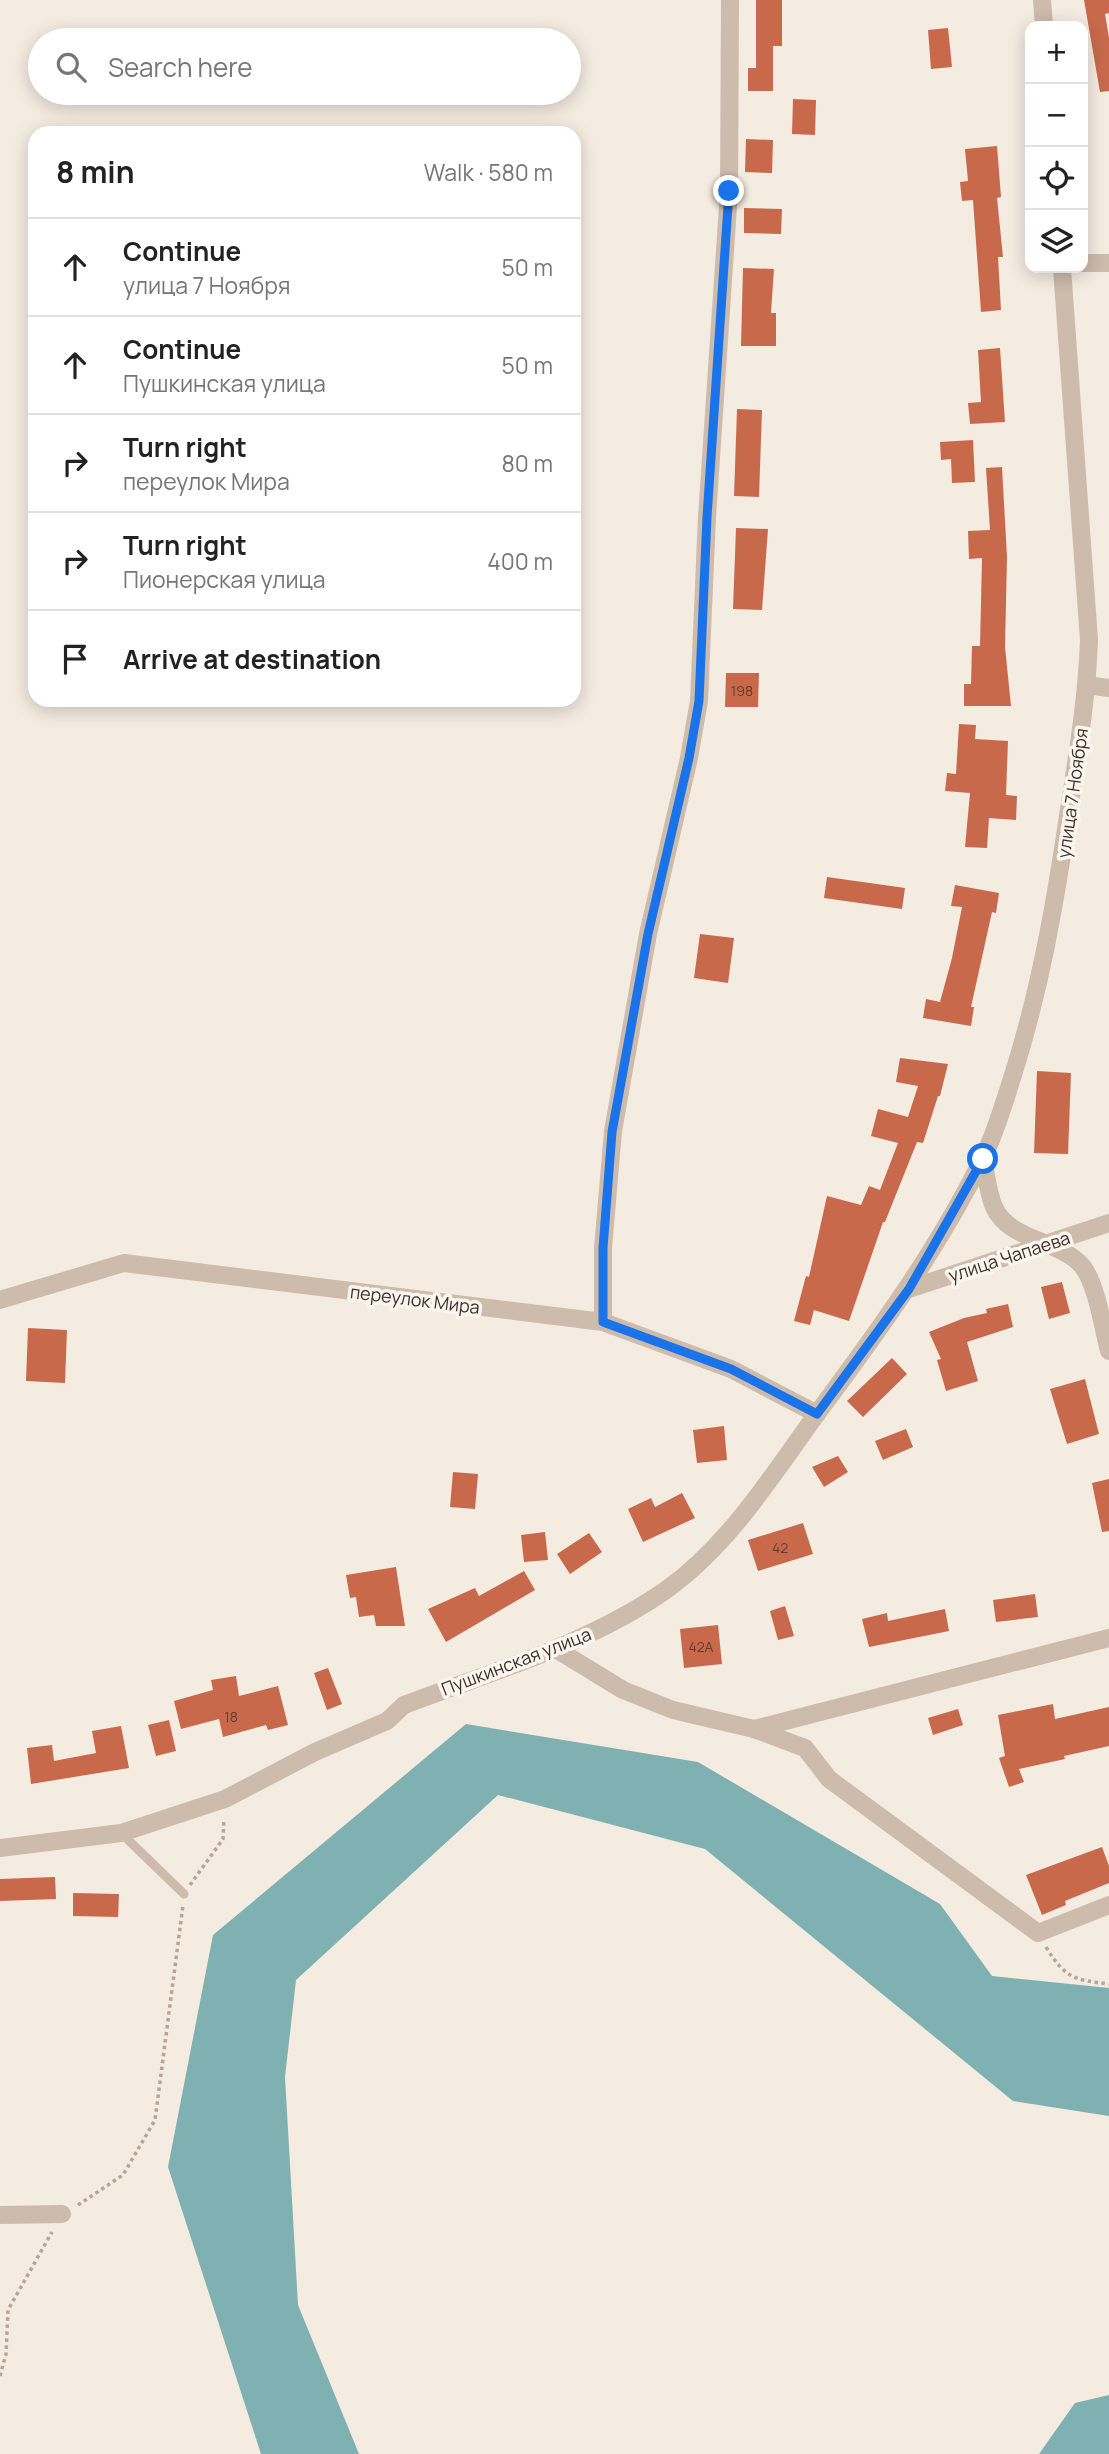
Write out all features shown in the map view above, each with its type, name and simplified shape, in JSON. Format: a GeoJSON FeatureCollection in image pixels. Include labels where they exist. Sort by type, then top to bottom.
{"type":"FeatureCollection","features":[{"type":"Feature","properties":{"kind":"street"},"geometry":{"type":"LineString","coordinates":[[603,1322],[603,1248],[612,1132],[648,934],[689,758],[699,701],[707,517],[729,191],[730,0]]}},
{"type":"Feature","properties":{"kind":"street"},"geometry":{"type":"LineString","coordinates":[[1042,0],[1044,21]]}},
{"type":"Feature","properties":{"kind":"street"},"geometry":{"type":"LineString","coordinates":[[1088,263],[1109,263]]}},
{"type":"Feature","properties":{"kind":"street","name":"улица 7 Ноября"},"geometry":{"type":"LineString","coordinates":[[909,1289],[983,1159],[997,1124],[1032,1013],[1053,922],[1087,685],[1083,539],[1062,273]]}},
{"type":"Feature","properties":{"kind":"street"},"geometry":{"type":"LineString","coordinates":[[1087,685],[1109,688]]}},
{"type":"Feature","properties":{"kind":"street"},"geometry":{"type":"LineString","coordinates":[[983,1159],[995,1208],[1017,1231],[1049,1244],[1083,1267],[1095,1297],[1109,1351]]}},
{"type":"Feature","properties":{"kind":"street","name":"улица Чапаева"},"geometry":{"type":"LineString","coordinates":[[909,1289],[1109,1223]]}},
{"type":"Feature","properties":{"kind":"street","name":"переулок Мира"},"geometry":{"type":"LineString","coordinates":[[0,1300],[124,1264],[603,1322],[731,1369],[817,1414]]}},
{"type":"Feature","properties":{"kind":"street","name":"Пушкинская улица"},"geometry":{"type":"LineString","coordinates":[[0,1848],[121,1833],[225,1799],[315,1752],[387,1721],[404,1705],[556,1649],[593,1632],[666,1590],[711,1552],[760,1495],[909,1289]]}},
{"type":"Feature","properties":{"kind":"street"},"geometry":{"type":"LineString","coordinates":[[754,1729],[1109,1638]]}},
{"type":"Feature","properties":{"kind":"street"},"geometry":{"type":"LineString","coordinates":[[556,1649],[623,1690],[673,1710],[754,1729],[806,1748],[829,1779],[1038,1933],[1109,1905]]}},
{"type":"Feature","properties":{"kind":"street"},"geometry":{"type":"LineString","coordinates":[[0,2215],[62,2214]]}},
{"type":"Feature","properties":{"kind":"lane"},"geometry":{"type":"LineString","coordinates":[[121,1833],[184,1894]]}},
{"type":"Feature","properties":{"kind":"path"},"geometry":{"type":"LineString","coordinates":[[0,2376],[6,2354],[8,2310],[62,2214],[123,2175],[155,2120],[184,1894],[223,1839],[225,1799]]}},
{"type":"Feature","properties":{"kind":"path"},"geometry":{"type":"LineString","coordinates":[[1038,1933],[1061,1971],[1082,1980],[1109,1984]]}},
{"type":"Feature","properties":{"kind":"water"},"geometry":{"type":"Polygon","coordinates":[[[466,1724],[698,1762],[940,1904],[992,1976],[1109,1988],[1109,2116],[1013,2101],[705,1849],[498,1795],[296,1980],[285,2077],[298,2305],[359,2454],[261,2454],[168,2167],[213,1935],[466,1724]]]}},
{"type":"Feature","properties":{"kind":"water"},"geometry":{"type":"Polygon","coordinates":[[[1109,2395],[1109,2454],[1039,2454],[1075,2403],[1109,2395]]]}},
{"type":"Feature","properties":{"kind":"building"},"geometry":{"type":"Polygon","coordinates":[[[756,0],[782,0],[782,46],[773,46],[773,91],[748,91],[748,68],[756,68],[756,0]]]}},
{"type":"Feature","properties":{"kind":"building"},"geometry":{"type":"Polygon","coordinates":[[[1084,0],[1109,0],[1109,13],[1105,14],[1109,38],[1109,91],[1100,92],[1084,0]]]}},
{"type":"Feature","properties":{"kind":"building"},"geometry":{"type":"Polygon","coordinates":[[[948,28],[952,67],[931,69],[928,30],[948,28]]]}},
{"type":"Feature","properties":{"kind":"building"},"geometry":{"type":"Polygon","coordinates":[[[793,99],[816,100],[815,135],[792,134],[793,99]]]}},
{"type":"Feature","properties":{"kind":"building"},"geometry":{"type":"Polygon","coordinates":[[[746,139],[773,140],[772,173],[745,172],[746,139]]]}},
{"type":"Feature","properties":{"kind":"building"},"geometry":{"type":"Polygon","coordinates":[[[997,146],[1001,197],[997,198],[1003,257],[998,257],[1001,310],[981,312],[973,200],[962,201],[960,182],[968,181],[965,149],[997,146]]]}},
{"type":"Feature","properties":{"kind":"building"},"geometry":{"type":"Polygon","coordinates":[[[744,208],[782,209],[781,234],[744,233],[744,208]]]}},
{"type":"Feature","properties":{"kind":"building"},"geometry":{"type":"Polygon","coordinates":[[[743,268],[774,269],[771,313],[776,313],[776,346],[741,346],[743,268]]]}},
{"type":"Feature","properties":{"kind":"building"},"geometry":{"type":"Polygon","coordinates":[[[1000,348],[1005,422],[970,424],[968,403],[981,402],[978,350],[1000,348]]]}},
{"type":"Feature","properties":{"kind":"building"},"geometry":{"type":"Polygon","coordinates":[[[737,409],[762,410],[759,497],[734,496],[737,409]]]}},
{"type":"Feature","properties":{"kind":"building"},"geometry":{"type":"Polygon","coordinates":[[[973,440],[975,482],[952,483],[951,459],[941,460],[940,442],[973,440]]]}},
{"type":"Feature","properties":{"kind":"building"},"geometry":{"type":"Polygon","coordinates":[[[1002,467],[1007,557],[1005,647],[1011,706],[964,706],[964,684],[971,684],[972,646],[980,646],[982,558],[969,559],[968,531],[990,530],[986,468],[1002,467]]]}},
{"type":"Feature","properties":{"kind":"building"},"geometry":{"type":"Polygon","coordinates":[[[736,528],[768,529],[762,610],[733,609],[736,528]]]}},
{"type":"Feature","properties":{"kind":"building"},"geometry":{"type":"Polygon","coordinates":[[[726,673],[759,673],[758,707],[725,707],[726,673]]]}},
{"type":"Feature","properties":{"kind":"building"},"geometry":{"type":"Polygon","coordinates":[[[959,724],[976,725],[975,739],[1008,741],[1006,795],[1017,796],[1016,820],[989,818],[987,848],[965,847],[970,793],[945,791],[947,773],[956,774],[959,724]]]}},
{"type":"Feature","properties":{"kind":"building"},"geometry":{"type":"Polygon","coordinates":[[[827,877],[905,888],[902,909],[824,898],[827,877]]]}},
{"type":"Feature","properties":{"kind":"building"},"geometry":{"type":"Polygon","coordinates":[[[955,885],[999,893],[996,913],[992,912],[971,1007],[974,1007],[971,1026],[923,1018],[926,999],[940,1002],[952,958],[962,907],[951,906],[955,885]]]}},
{"type":"Feature","properties":{"kind":"building"},"geometry":{"type":"Polygon","coordinates":[[[700,934],[734,938],[728,983],[694,978],[700,934]]]}},
{"type":"Feature","properties":{"kind":"building"},"geometry":{"type":"Polygon","coordinates":[[[900,1058],[948,1064],[923,1143],[917,1142],[883,1222],[849,1321],[814,1310],[810,1325],[794,1321],[806,1276],[809,1277],[827,1196],[861,1205],[869,1186],[880,1190],[898,1143],[871,1136],[878,1109],[908,1117],[918,1086],[896,1082],[900,1058]]]}},
{"type":"Feature","properties":{"kind":"building"},"geometry":{"type":"Polygon","coordinates":[[[1037,1071],[1071,1073],[1068,1154],[1034,1153],[1037,1071]]]}},
{"type":"Feature","properties":{"kind":"building"},"geometry":{"type":"Polygon","coordinates":[[[1062,1282],[1070,1313],[1049,1319],[1041,1287],[1062,1282]]]}},
{"type":"Feature","properties":{"kind":"building"},"geometry":{"type":"Polygon","coordinates":[[[1008,1304],[1013,1327],[967,1342],[978,1381],[946,1391],[937,1360],[941,1359],[929,1332],[964,1318],[987,1313],[986,1309],[1008,1304]]]}},
{"type":"Feature","properties":{"kind":"building"},"geometry":{"type":"Polygon","coordinates":[[[28,1328],[67,1330],[65,1383],[26,1381],[28,1328]]]}},
{"type":"Feature","properties":{"kind":"building"},"geometry":{"type":"Polygon","coordinates":[[[892,1358],[907,1374],[863,1417],[847,1401],[892,1358]]]}},
{"type":"Feature","properties":{"kind":"building"},"geometry":{"type":"Polygon","coordinates":[[[1085,1379],[1099,1434],[1067,1444],[1050,1389],[1085,1379]]]}},
{"type":"Feature","properties":{"kind":"building"},"geometry":{"type":"Polygon","coordinates":[[[724,1426],[727,1460],[697,1463],[693,1430],[724,1426]]]}},
{"type":"Feature","properties":{"kind":"building"},"geometry":{"type":"Polygon","coordinates":[[[906,1429],[913,1447],[883,1460],[875,1441],[906,1429]]]}},
{"type":"Feature","properties":{"kind":"building"},"geometry":{"type":"Polygon","coordinates":[[[838,1456],[848,1472],[824,1487],[812,1467],[838,1456]]]}},
{"type":"Feature","properties":{"kind":"building"},"geometry":{"type":"Polygon","coordinates":[[[453,1472],[478,1474],[475,1509],[450,1507],[453,1472]]]}},
{"type":"Feature","properties":{"kind":"building"},"geometry":{"type":"Polygon","coordinates":[[[1109,1479],[1109,1531],[1102,1532],[1092,1483],[1109,1479]]]}},
{"type":"Feature","properties":{"kind":"building"},"geometry":{"type":"Polygon","coordinates":[[[682,1493],[695,1518],[643,1542],[628,1509],[651,1498],[655,1507],[682,1493]]]}},
{"type":"Feature","properties":{"kind":"building"},"geometry":{"type":"Polygon","coordinates":[[[803,1523],[813,1554],[758,1571],[748,1540],[803,1523]]]}},
{"type":"Feature","properties":{"kind":"building"},"geometry":{"type":"Polygon","coordinates":[[[545,1532],[548,1560],[524,1562],[521,1535],[545,1532]]]}},
{"type":"Feature","properties":{"kind":"building"},"geometry":{"type":"Polygon","coordinates":[[[589,1533],[602,1552],[570,1574],[557,1554],[589,1533]]]}},
{"type":"Feature","properties":{"kind":"building"},"geometry":{"type":"Polygon","coordinates":[[[396,1567],[405,1626],[376,1626],[374,1615],[359,1617],[356,1597],[350,1598],[346,1575],[396,1567]]]}},
{"type":"Feature","properties":{"kind":"building"},"geometry":{"type":"Polygon","coordinates":[[[524,1571],[535,1590],[446,1642],[428,1609],[475,1588],[479,1596],[524,1571]]]}},
{"type":"Feature","properties":{"kind":"building"},"geometry":{"type":"Polygon","coordinates":[[[1035,1594],[1038,1617],[996,1622],[993,1600],[1035,1594]]]}},
{"type":"Feature","properties":{"kind":"building"},"geometry":{"type":"Polygon","coordinates":[[[785,1606],[794,1636],[778,1640],[770,1611],[785,1606]]]}},
{"type":"Feature","properties":{"kind":"building"},"geometry":{"type":"Polygon","coordinates":[[[945,1609],[949,1631],[869,1647],[862,1619],[887,1613],[888,1621],[945,1609]]]}},
{"type":"Feature","properties":{"kind":"building"},"geometry":{"type":"Polygon","coordinates":[[[718,1625],[722,1664],[684,1668],[680,1629],[718,1625]]]}},
{"type":"Feature","properties":{"kind":"building"},"geometry":{"type":"Polygon","coordinates":[[[328,1668],[342,1704],[327,1710],[314,1673],[328,1668]]]}},
{"type":"Feature","properties":{"kind":"building"},"geometry":{"type":"Polygon","coordinates":[[[236,1676],[239,1696],[278,1686],[288,1725],[268,1730],[266,1725],[223,1737],[219,1719],[181,1729],[174,1701],[213,1690],[211,1680],[236,1676]]]}},
{"type":"Feature","properties":{"kind":"building"},"geometry":{"type":"Polygon","coordinates":[[[1053,1704],[1055,1719],[1109,1707],[1109,1746],[1019,1769],[1024,1782],[1009,1787],[999,1758],[1005,1756],[998,1715],[1053,1704]]]}},
{"type":"Feature","properties":{"kind":"building"},"geometry":{"type":"Polygon","coordinates":[[[958,1709],[963,1725],[933,1735],[928,1718],[958,1709]]]}},
{"type":"Feature","properties":{"kind":"building"},"geometry":{"type":"Polygon","coordinates":[[[169,1720],[176,1751],[156,1756],[148,1725],[169,1720]]]}},
{"type":"Feature","properties":{"kind":"building"},"geometry":{"type":"Polygon","coordinates":[[[121,1726],[129,1768],[31,1784],[27,1748],[52,1745],[54,1761],[96,1753],[92,1731],[121,1726]]]}},
{"type":"Feature","properties":{"kind":"building"},"geometry":{"type":"Polygon","coordinates":[[[1102,1847],[1109,1866],[1109,1883],[1065,1901],[1066,1905],[1042,1915],[1026,1875],[1102,1847]]]}},
{"type":"Feature","properties":{"kind":"building"},"geometry":{"type":"Polygon","coordinates":[[[55,1877],[56,1899],[0,1901],[0,1879],[55,1877]]]}},
{"type":"Feature","properties":{"kind":"building"},"geometry":{"type":"Polygon","coordinates":[[[73,1893],[119,1894],[118,1917],[73,1916],[73,1893]]]}},
{"type":"Feature","properties":{"kind":"route"},"geometry":{"type":"LineString","coordinates":[[729,191],[707,517],[699,701],[689,758],[648,934],[612,1132],[603,1248],[603,1322],[731,1369],[817,1414],[909,1289],[983,1159]]}}]}
